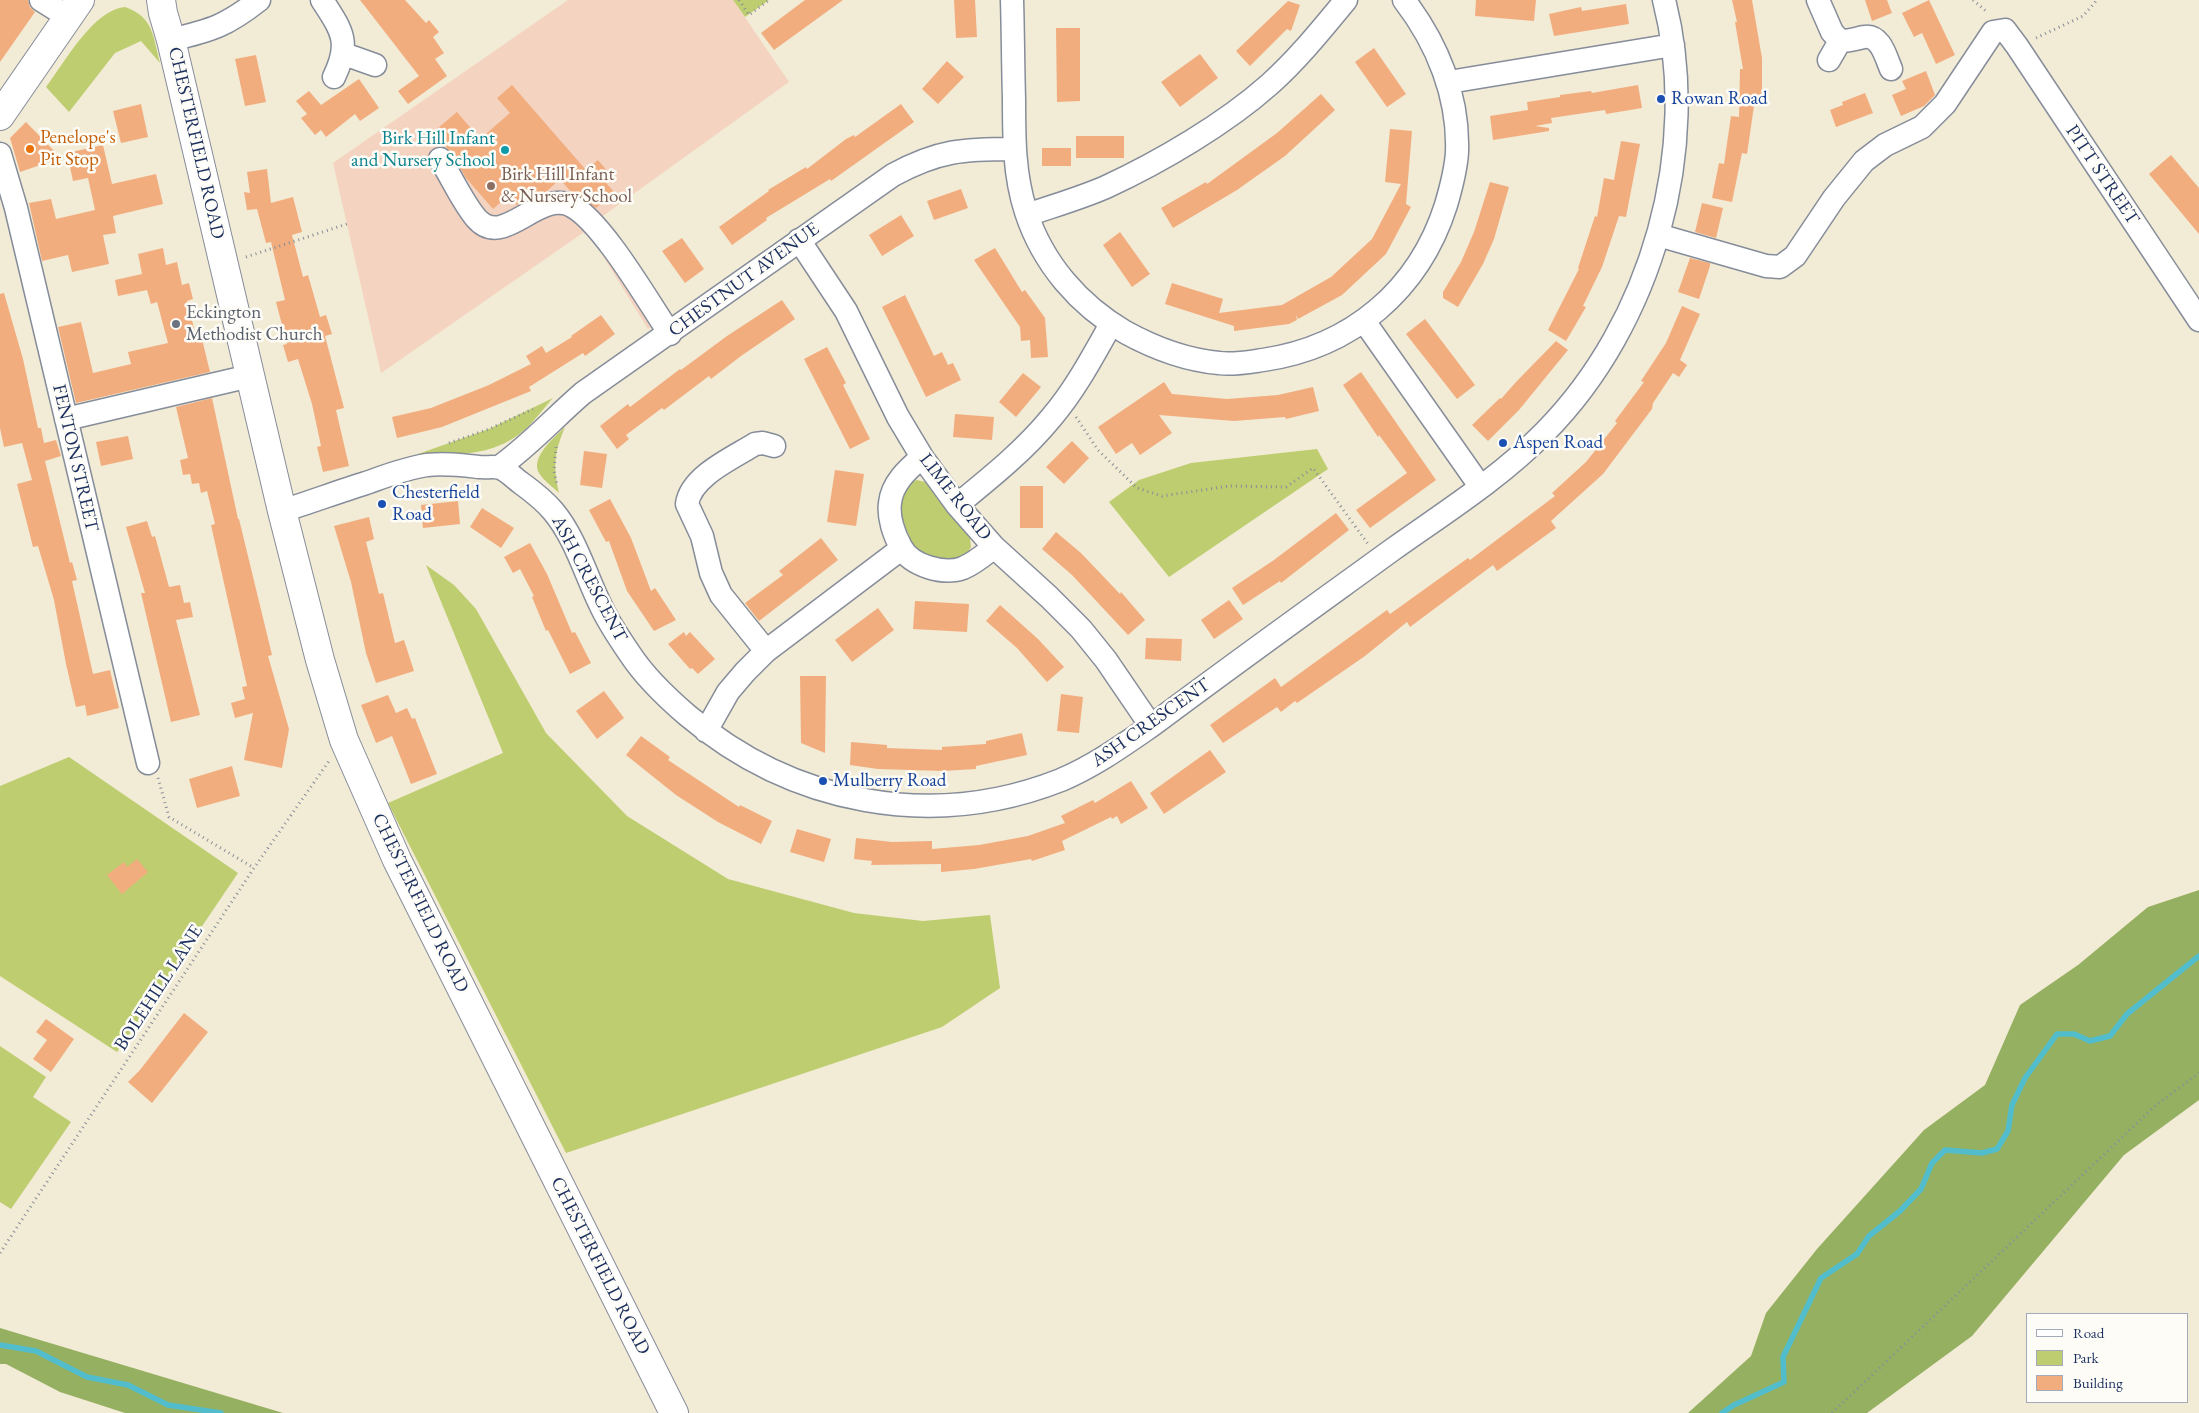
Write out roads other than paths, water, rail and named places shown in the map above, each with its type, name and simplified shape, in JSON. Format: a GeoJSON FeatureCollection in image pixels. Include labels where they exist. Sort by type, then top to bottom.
{"type":"FeatureCollection","features":[{"type":"Feature","properties":{"kind":"main road","name":"CHESTERFIELD ROAD"},"geometry":{"type":"LineString","coordinates":[[156,4],[171,40],[282,512],[320,660],[344,740],[402,869],[674,1413]]}},
{"type":"Feature","properties":{"kind":"main road"},"geometry":{"type":"LineString","coordinates":[[1,113],[74,8]]}},
{"type":"Feature","properties":{"kind":"street"},"geometry":{"type":"LineString","coordinates":[[41,0],[74,8]]}},
{"type":"Feature","properties":{"kind":"street"},"geometry":{"type":"LineString","coordinates":[[171,40],[212,30],[243,13],[259,0]]}},
{"type":"Feature","properties":{"kind":"street"},"geometry":{"type":"LineString","coordinates":[[322,0],[344,40],[344,54],[334,77]]}},
{"type":"Feature","properties":{"kind":"street"},"geometry":{"type":"LineString","coordinates":[[1012,0],[1014,149],[1018,184],[1027,215],[1055,271],[1075,294],[1111,324],[1136,338],[1192,359],[1221,363],[1265,360],[1302,352],[1335,338],[1364,321],[1394,297],[1412,275],[1429,248],[1442,219],[1452,186],[1457,152],[1448,82],[1434,47],[1420,21],[1404,0]]}},
{"type":"Feature","properties":{"kind":"street"},"geometry":{"type":"LineString","coordinates":[[1027,215],[1105,187],[1180,148],[1229,115],[1269,85],[1304,50],[1346,0]]}},
{"type":"Feature","properties":{"kind":"street","name":"ASH CRESCENT"},"geometry":{"type":"LineString","coordinates":[[499,467],[534,493],[553,511],[570,537],[600,606],[632,658],[650,681],[706,731],[740,754],[782,776],[817,789],[860,801],[900,805],[944,804],[983,800],[1061,780],[1100,762],[1480,486],[1545,433],[1576,397],[1603,359],[1626,316],[1644,279],[1658,234],[1672,156],[1677,81],[1673,45],[1664,0]]}},
{"type":"Feature","properties":{"kind":"street"},"geometry":{"type":"LineString","coordinates":[[1818,0],[1832,32],[1840,41],[1854,41],[1866,37],[1878,41],[1891,69]]}},
{"type":"Feature","properties":{"kind":"street","name":"PITT STREET"},"geometry":{"type":"LineString","coordinates":[[1658,234],[1766,266],[1780,267],[1788,263],[1806,243],[1834,198],[1864,161],[1885,144],[1922,127],[1945,104],[1993,32],[2011,38],[2199,320]]}},
{"type":"Feature","properties":{"kind":"street"},"geometry":{"type":"LineString","coordinates":[[1829,60],[1840,41]]}},
{"type":"Feature","properties":{"kind":"street"},"geometry":{"type":"LineString","coordinates":[[1448,82],[1673,45]]}},
{"type":"Feature","properties":{"kind":"street"},"geometry":{"type":"LineString","coordinates":[[344,54],[375,65]]}},
{"type":"Feature","properties":{"kind":"street","name":"CHESTNUT AVENUE"},"geometry":{"type":"LineString","coordinates":[[499,467],[516,455],[553,418],[583,393],[670,334],[799,240],[894,175],[918,161],[941,154],[970,149],[1014,149]]}},
{"type":"Feature","properties":{"kind":"street","name":"FENTON STREET"},"geometry":{"type":"LineString","coordinates":[[0,154],[16,208],[148,763]]}},
{"type":"Feature","properties":{"kind":"street"},"geometry":{"type":"LineString","coordinates":[[440,159],[477,218],[486,226],[498,228],[508,225],[546,204],[558,202],[570,206],[583,214],[598,228],[670,334]]}},
{"type":"Feature","properties":{"kind":"street","name":"LIME ROAD"},"geometry":{"type":"LineString","coordinates":[[799,240],[846,311],[898,417],[922,458],[957,504],[994,546],[1081,629],[1106,660],[1151,726]]}},
{"type":"Feature","properties":{"kind":"street"},"geometry":{"type":"LineString","coordinates":[[1364,321],[1480,486]]}},
{"type":"Feature","properties":{"kind":"street"},"geometry":{"type":"LineString","coordinates":[[957,504],[1035,437],[1065,400],[1111,324]]}},
{"type":"Feature","properties":{"kind":"street"},"geometry":{"type":"LineString","coordinates":[[66,419],[250,376]]}},
{"type":"Feature","properties":{"kind":"street"},"geometry":{"type":"LineString","coordinates":[[766,651],[721,595],[711,573],[702,536],[687,504],[693,487],[704,477],[755,444],[763,443],[774,446]]}},
{"type":"Feature","properties":{"kind":"street"},"geometry":{"type":"LineString","coordinates":[[922,458],[910,466],[902,476],[895,488],[890,503],[891,522],[901,549],[927,566],[943,570],[961,569],[977,561],[994,546]]}},
{"type":"Feature","properties":{"kind":"street"},"geometry":{"type":"LineString","coordinates":[[282,512],[400,471],[426,465],[454,464],[484,468],[499,467]]}},
{"type":"Feature","properties":{"kind":"street"},"geometry":{"type":"LineString","coordinates":[[706,731],[728,692],[766,651],[901,549]]}},
{"type":"Feature","properties":{"kind":"waterway"},"geometry":{"type":"LineString","coordinates":[[1722,1413],[1734,1405],[1784,1382],[1783,1357],[1821,1278],[1857,1254],[1869,1236],[1900,1211],[1921,1189],[1932,1163],[1945,1150],[1982,1153],[1997,1149],[2008,1131],[2012,1105],[2025,1078],[2057,1034],[2074,1034],[2090,1041],[2110,1036],[2127,1014],[2199,956]]}},
{"type":"Feature","properties":{"kind":"waterway"},"geometry":{"type":"LineString","coordinates":[[0,1345],[36,1351],[87,1377],[128,1385],[168,1405],[221,1413]]}},
{"type":"Feature","properties":{"kind":"place","name":"Rowan Road"},"geometry":{"type":"Point","coordinates":[1661,99]}},
{"type":"Feature","properties":{"kind":"place","name":"Penelope's Pit Stop"},"geometry":{"type":"Point","coordinates":[30,149]}},
{"type":"Feature","properties":{"kind":"place","name":"Birk Hill Infant and Nursery School"},"geometry":{"type":"Point","coordinates":[505,150]}},
{"type":"Feature","properties":{"kind":"place","name":"Birk Hill Infant & Nursery School"},"geometry":{"type":"Point","coordinates":[491,186]}},
{"type":"Feature","properties":{"kind":"place","name":"Eckington Methodist Church"},"geometry":{"type":"Point","coordinates":[176,324]}},
{"type":"Feature","properties":{"kind":"place","name":"Aspen Road"},"geometry":{"type":"Point","coordinates":[1503,443]}},
{"type":"Feature","properties":{"kind":"place","name":"Chesterfield Road"},"geometry":{"type":"Point","coordinates":[382,504]}},
{"type":"Feature","properties":{"kind":"place","name":"Mulberry Road"},"geometry":{"type":"Point","coordinates":[823,781]}}]}
